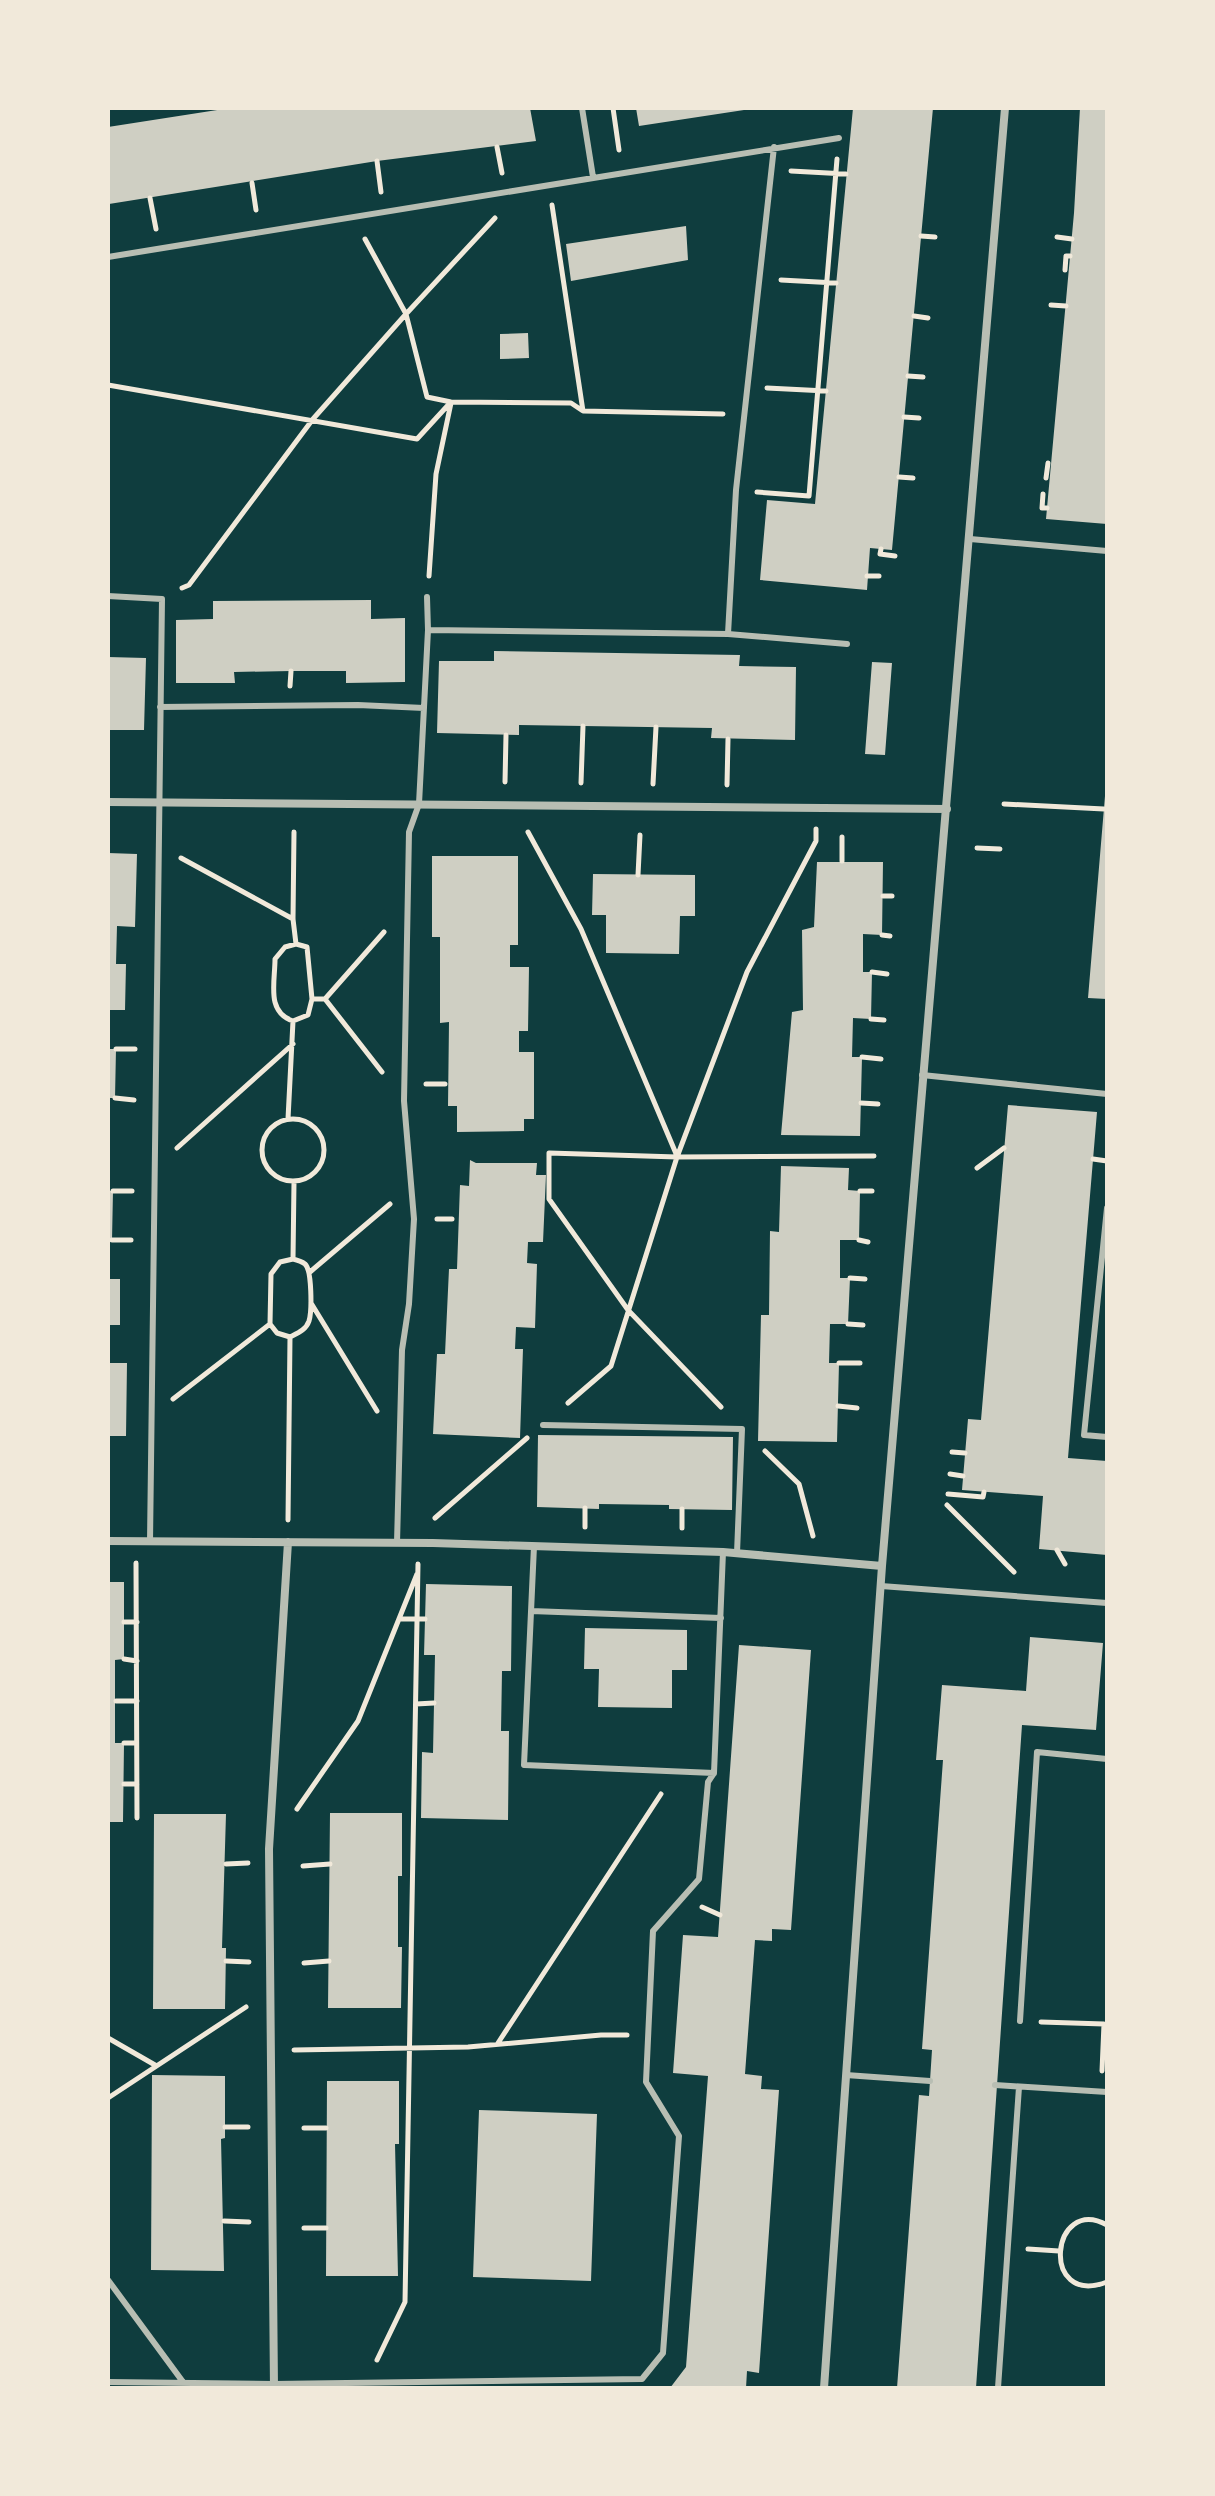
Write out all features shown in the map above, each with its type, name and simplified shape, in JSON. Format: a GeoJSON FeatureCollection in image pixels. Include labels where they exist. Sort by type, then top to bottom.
{"type":"FeatureCollection","features":[{"type":"Feature","properties":{"kind":"street"},"geometry":{"type":"LineString","coordinates":[[824,2388],[882,1566],[1005,108]]}},
{"type":"Feature","properties":{"kind":"street"},"geometry":{"type":"LineString","coordinates":[[108,802],[947,809]]}},
{"type":"Feature","properties":{"kind":"street"},"geometry":{"type":"LineString","coordinates":[[108,1541],[397,1543],[723,1552],[882,1566]]}},
{"type":"Feature","properties":{"kind":"street"},"geometry":{"type":"LineString","coordinates":[[274,2386],[269,1849],[288,1542]]}},
{"type":"Feature","properties":{"kind":"lane"},"geometry":{"type":"LineString","coordinates":[[582,108],[593,177]]}},
{"type":"Feature","properties":{"kind":"lane"},"geometry":{"type":"LineString","coordinates":[[108,257],[839,138]]}},
{"type":"Feature","properties":{"kind":"lane"},"geometry":{"type":"LineString","coordinates":[[728,634],[736,490],[774,147]]}},
{"type":"Feature","properties":{"kind":"lane"},"geometry":{"type":"LineString","coordinates":[[970,539],[1107,551]]}},
{"type":"Feature","properties":{"kind":"lane"},"geometry":{"type":"LineString","coordinates":[[108,596],[162,599],[150,1542]]}},
{"type":"Feature","properties":{"kind":"lane"},"geometry":{"type":"LineString","coordinates":[[397,1543],[402,1350],[409,1304],[414,1219],[404,1101],[409,832],[419,804],[427,597]]}},
{"type":"Feature","properties":{"kind":"lane"},"geometry":{"type":"LineString","coordinates":[[428,630],[728,634],[847,644]]}},
{"type":"Feature","properties":{"kind":"lane"},"geometry":{"type":"LineString","coordinates":[[160,707],[358,705],[424,708]]}},
{"type":"Feature","properties":{"kind":"lane"},"geometry":{"type":"LineString","coordinates":[[922,1075],[1107,1094]]}},
{"type":"Feature","properties":{"kind":"lane"},"geometry":{"type":"LineString","coordinates":[[1107,1208],[1084,1435],[1107,1437]]}},
{"type":"Feature","properties":{"kind":"lane"},"geometry":{"type":"LineString","coordinates":[[543,1425],[742,1429],[737,1553]]}},
{"type":"Feature","properties":{"kind":"lane"},"geometry":{"type":"LineString","coordinates":[[534,1546],[524,1765],[714,1773]]}},
{"type":"Feature","properties":{"kind":"lane"},"geometry":{"type":"LineString","coordinates":[[108,2382],[274,2386],[642,2379],[663,2353],[679,2136],[646,2082],[653,1931],[699,1879],[708,1782],[714,1773],[723,1552]]}},
{"type":"Feature","properties":{"kind":"lane"},"geometry":{"type":"LineString","coordinates":[[881,1586],[1107,1603]]}},
{"type":"Feature","properties":{"kind":"lane"},"geometry":{"type":"LineString","coordinates":[[531,1611],[721,1618]]}},
{"type":"Feature","properties":{"kind":"lane"},"geometry":{"type":"LineString","coordinates":[[1020,2021],[1037,1752],[1107,1759]]}},
{"type":"Feature","properties":{"kind":"lane"},"geometry":{"type":"LineString","coordinates":[[845,2075],[930,2081]]}},
{"type":"Feature","properties":{"kind":"lane"},"geometry":{"type":"LineString","coordinates":[[995,2085],[1107,2092]]}},
{"type":"Feature","properties":{"kind":"lane"},"geometry":{"type":"LineString","coordinates":[[998,2388],[1019,2087]]}},
{"type":"Feature","properties":{"kind":"lane"},"geometry":{"type":"LineString","coordinates":[[108,2280],[183,2382]]}},
{"type":"Feature","properties":{"kind":"path"},"geometry":{"type":"LineString","coordinates":[[613,108],[623,172]]}},
{"type":"Feature","properties":{"kind":"path"},"geometry":{"type":"LineString","coordinates":[[736,490],[809,496],[839,138]]}},
{"type":"Feature","properties":{"kind":"path"},"geometry":{"type":"LineString","coordinates":[[772,170],[846,174]]}},
{"type":"Feature","properties":{"kind":"path"},"geometry":{"type":"LineString","coordinates":[[549,184],[583,411]]}},
{"type":"Feature","properties":{"kind":"path"},"geometry":{"type":"LineString","coordinates":[[162,599],[189,585],[313,419],[507,205],[505,191]]}},
{"type":"Feature","properties":{"kind":"path"},"geometry":{"type":"LineString","coordinates":[[354,216],[406,314],[427,397],[451,402],[571,403],[583,411],[744,414]]}},
{"type":"Feature","properties":{"kind":"path"},"geometry":{"type":"LineString","coordinates":[[921,236],[935,237]]}},
{"type":"Feature","properties":{"kind":"path"},"geometry":{"type":"LineString","coordinates":[[1057,237],[1072,239]]}},
{"type":"Feature","properties":{"kind":"path"},"geometry":{"type":"LineString","coordinates":[[1065,270],[1066,256],[1070,256]]}},
{"type":"Feature","properties":{"kind":"path"},"geometry":{"type":"LineString","coordinates":[[759,278],[836,283]]}},
{"type":"Feature","properties":{"kind":"path"},"geometry":{"type":"LineString","coordinates":[[1051,305],[1066,306]]}},
{"type":"Feature","properties":{"kind":"path"},"geometry":{"type":"LineString","coordinates":[[914,316],[928,318]]}},
{"type":"Feature","properties":{"kind":"path"},"geometry":{"type":"LineString","coordinates":[[908,376],[923,377]]}},
{"type":"Feature","properties":{"kind":"path"},"geometry":{"type":"LineString","coordinates":[[108,385],[417,439],[451,402]]}},
{"type":"Feature","properties":{"kind":"path"},"geometry":{"type":"LineString","coordinates":[[748,386],[826,391]]}},
{"type":"Feature","properties":{"kind":"path"},"geometry":{"type":"LineString","coordinates":[[427,597],[436,474],[451,402]]}},
{"type":"Feature","properties":{"kind":"path"},"geometry":{"type":"LineString","coordinates":[[904,417],[919,418]]}},
{"type":"Feature","properties":{"kind":"path"},"geometry":{"type":"LineString","coordinates":[[1046,478],[1048,463]]}},
{"type":"Feature","properties":{"kind":"path"},"geometry":{"type":"LineString","coordinates":[[899,477],[913,478]]}},
{"type":"Feature","properties":{"kind":"path"},"geometry":{"type":"LineString","coordinates":[[1043,494],[1042,508],[1047,508]]}},
{"type":"Feature","properties":{"kind":"path"},"geometry":{"type":"LineString","coordinates":[[881,549],[880,554],[895,556]]}},
{"type":"Feature","properties":{"kind":"path"},"geometry":{"type":"LineString","coordinates":[[867,576],[879,576]]}},
{"type":"Feature","properties":{"kind":"path"},"geometry":{"type":"LineString","coordinates":[[581,783],[583,726]]}},
{"type":"Feature","properties":{"kind":"path"},"geometry":{"type":"LineString","coordinates":[[653,784],[656,727]]}},
{"type":"Feature","properties":{"kind":"path"},"geometry":{"type":"LineString","coordinates":[[505,782],[506,735]]}},
{"type":"Feature","properties":{"kind":"path"},"geometry":{"type":"LineString","coordinates":[[727,785],[728,739]]}},
{"type":"Feature","properties":{"kind":"path"},"geometry":{"type":"LineString","coordinates":[[1004,804],[1104,809]]}},
{"type":"Feature","properties":{"kind":"path"},"geometry":{"type":"LineString","coordinates":[[429,1523],[611,1366],[677,1157],[747,972],[816,841],[816,808]]}},
{"type":"Feature","properties":{"kind":"path"},"geometry":{"type":"LineString","coordinates":[[294,832],[293,919],[296,944]]}},
{"type":"Feature","properties":{"kind":"path"},"geometry":{"type":"LineString","coordinates":[[528,832],[581,929],[677,1157]]}},
{"type":"Feature","properties":{"kind":"path"},"geometry":{"type":"LineString","coordinates":[[638,875],[640,835]]}},
{"type":"Feature","properties":{"kind":"path"},"geometry":{"type":"LineString","coordinates":[[842,837],[842,861]]}},
{"type":"Feature","properties":{"kind":"path"},"geometry":{"type":"LineString","coordinates":[[158,845],[293,919]]}},
{"type":"Feature","properties":{"kind":"path"},"geometry":{"type":"LineString","coordinates":[[977,848],[1000,849]]}},
{"type":"Feature","properties":{"kind":"path"},"geometry":{"type":"LineString","coordinates":[[883,896],[892,896]]}},
{"type":"Feature","properties":{"kind":"path"},"geometry":{"type":"LineString","coordinates":[[312,999],[325,999],[385,930]]}},
{"type":"Feature","properties":{"kind":"path"},"geometry":{"type":"LineString","coordinates":[[882,935],[890,936]]}},
{"type":"Feature","properties":{"kind":"path"},"geometry":{"type":"LineString","coordinates":[[296,944],[307,947],[312,999],[308,1015],[293,1021],[281,1017],[275,1009],[275,959],[285,947],[296,944]]}},
{"type":"Feature","properties":{"kind":"path"},"geometry":{"type":"LineString","coordinates":[[872,972],[887,974]]}},
{"type":"Feature","properties":{"kind":"path"},"geometry":{"type":"LineString","coordinates":[[325,999],[404,1101]]}},
{"type":"Feature","properties":{"kind":"path"},"geometry":{"type":"LineString","coordinates":[[871,1019],[884,1020]]}},
{"type":"Feature","properties":{"kind":"path"},"geometry":{"type":"LineString","coordinates":[[288,1119],[293,1021]]}},
{"type":"Feature","properties":{"kind":"path"},"geometry":{"type":"LineString","coordinates":[[156,1168],[293,1044]]}},
{"type":"Feature","properties":{"kind":"path"},"geometry":{"type":"LineString","coordinates":[[862,1057],[881,1059]]}},
{"type":"Feature","properties":{"kind":"path"},"geometry":{"type":"LineString","coordinates":[[861,1103],[878,1104]]}},
{"type":"Feature","properties":{"kind":"path"},"geometry":{"type":"LineString","coordinates":[[288,1119],[308,1123],[322,1138],[324,1147],[319,1167],[313,1175],[294,1182],[284,1180],[267,1168],[262,1148],[270,1129],[288,1119]]}},
{"type":"Feature","properties":{"kind":"path"},"geometry":{"type":"LineString","coordinates":[[977,1168],[1004,1148]]}},
{"type":"Feature","properties":{"kind":"path"},"geometry":{"type":"LineString","coordinates":[[820,1561],[799,1484],[628,1310],[549,1199],[549,1153],[677,1157],[874,1156]]}},
{"type":"Feature","properties":{"kind":"path"},"geometry":{"type":"LineString","coordinates":[[1093,1159],[1107,1161]]}},
{"type":"Feature","properties":{"kind":"path"},"geometry":{"type":"LineString","coordinates":[[293,1259],[294,1182]]}},
{"type":"Feature","properties":{"kind":"path"},"geometry":{"type":"LineString","coordinates":[[310,1272],[412,1186]]}},
{"type":"Feature","properties":{"kind":"path"},"geometry":{"type":"LineString","coordinates":[[860,1191],[872,1191]]}},
{"type":"Feature","properties":{"kind":"path"},"geometry":{"type":"LineString","coordinates":[[859,1240],[868,1242]]}},
{"type":"Feature","properties":{"kind":"path"},"geometry":{"type":"LineString","coordinates":[[293,1259],[305,1264],[310,1272],[309,1321],[303,1330],[290,1337],[277,1333],[270,1324],[271,1274],[280,1262],[293,1259]]}},
{"type":"Feature","properties":{"kind":"path"},"geometry":{"type":"LineString","coordinates":[[850,1278],[865,1279]]}},
{"type":"Feature","properties":{"kind":"path"},"geometry":{"type":"LineString","coordinates":[[311,1303],[380,1415]]}},
{"type":"Feature","properties":{"kind":"path"},"geometry":{"type":"LineString","coordinates":[[152,1416],[270,1324]]}},
{"type":"Feature","properties":{"kind":"path"},"geometry":{"type":"LineString","coordinates":[[848,1324],[863,1325]]}},
{"type":"Feature","properties":{"kind":"path"},"geometry":{"type":"LineString","coordinates":[[288,1542],[290,1337]]}},
{"type":"Feature","properties":{"kind":"path"},"geometry":{"type":"LineString","coordinates":[[839,1363],[860,1363]]}},
{"type":"Feature","properties":{"kind":"path"},"geometry":{"type":"LineString","coordinates":[[838,1406],[857,1408]]}},
{"type":"Feature","properties":{"kind":"path"},"geometry":{"type":"LineString","coordinates":[[952,1452],[965,1453]]}},
{"type":"Feature","properties":{"kind":"path"},"geometry":{"type":"LineString","coordinates":[[950,1474],[963,1476]]}},
{"type":"Feature","properties":{"kind":"path"},"geometry":{"type":"LineString","coordinates":[[948,1494],[983,1497],[984,1492]]}},
{"type":"Feature","properties":{"kind":"path"},"geometry":{"type":"LineString","coordinates":[[947,1505],[1025,1583]]}},
{"type":"Feature","properties":{"kind":"path"},"geometry":{"type":"LineString","coordinates":[[137,1541],[137,1818]]}},
{"type":"Feature","properties":{"kind":"path"},"geometry":{"type":"LineString","coordinates":[[1057,1550],[1065,1564]]}},
{"type":"Feature","properties":{"kind":"path"},"geometry":{"type":"LineString","coordinates":[[303,1800],[358,1721],[418,1569],[418,1785],[405,2302],[375,2364]]}},
{"type":"Feature","properties":{"kind":"path"},"geometry":{"type":"LineString","coordinates":[[400,1619],[425,1619]]}},
{"type":"Feature","properties":{"kind":"path"},"geometry":{"type":"LineString","coordinates":[[124,1622],[137,1622]]}},
{"type":"Feature","properties":{"kind":"path"},"geometry":{"type":"LineString","coordinates":[[124,1659],[137,1661]]}},
{"type":"Feature","properties":{"kind":"path"},"geometry":{"type":"LineString","coordinates":[[116,1701],[137,1701]]}},
{"type":"Feature","properties":{"kind":"path"},"geometry":{"type":"LineString","coordinates":[[416,1704],[434,1703]]}},
{"type":"Feature","properties":{"kind":"path"},"geometry":{"type":"LineString","coordinates":[[124,1743],[136,1743]]}},
{"type":"Feature","properties":{"kind":"path"},"geometry":{"type":"LineString","coordinates":[[497,2044],[676,1772]]}},
{"type":"Feature","properties":{"kind":"path"},"geometry":{"type":"LineString","coordinates":[[124,1784],[137,1784]]}},
{"type":"Feature","properties":{"kind":"path"},"geometry":{"type":"LineString","coordinates":[[226,1864],[248,1863]]}},
{"type":"Feature","properties":{"kind":"path"},"geometry":{"type":"LineString","coordinates":[[303,1866],[330,1864]]}},
{"type":"Feature","properties":{"kind":"path"},"geometry":{"type":"LineString","coordinates":[[226,1961],[249,1962]]}},
{"type":"Feature","properties":{"kind":"path"},"geometry":{"type":"LineString","coordinates":[[304,1963],[329,1961]]}},
{"type":"Feature","properties":{"kind":"path"},"geometry":{"type":"LineString","coordinates":[[108,2098],[271,1992]]}},
{"type":"Feature","properties":{"kind":"path"},"geometry":{"type":"LineString","coordinates":[[1020,2021],[1104,2024],[1102,2057]]}},
{"type":"Feature","properties":{"kind":"path"},"geometry":{"type":"LineString","coordinates":[[304,2050],[409,2048],[641,2035]]}},
{"type":"Feature","properties":{"kind":"path"},"geometry":{"type":"LineString","coordinates":[[108,2038],[155,2065]]}},
{"type":"Feature","properties":{"kind":"path"},"geometry":{"type":"LineString","coordinates":[[225,2127],[249,2127]]}},
{"type":"Feature","properties":{"kind":"path"},"geometry":{"type":"LineString","coordinates":[[304,2128],[326,2128]]}},
{"type":"Feature","properties":{"kind":"path"},"geometry":{"type":"LineString","coordinates":[[224,2221],[249,2222]]}},
{"type":"Feature","properties":{"kind":"path"},"geometry":{"type":"LineString","coordinates":[[1107,2225],[1101,2221],[1073,2225],[1064,2235],[1059,2251],[1059,2260],[1072,2279],[1094,2286],[1107,2282]]}},
{"type":"Feature","properties":{"kind":"path"},"geometry":{"type":"LineString","coordinates":[[304,2228],[326,2228]]}},
{"type":"Feature","properties":{"kind":"building"},"geometry":{"type":"Polygon","coordinates":[[[230,108],[530,108],[536,141],[377,161],[109,204],[108,127],[230,108]]]}},
{"type":"Feature","properties":{"kind":"building"},"geometry":{"type":"Polygon","coordinates":[[[636,108],[744,108],[744,110],[639,126],[636,108]]]}},
{"type":"Feature","properties":{"kind":"building"},"geometry":{"type":"Polygon","coordinates":[[[853,108],[933,108],[892,550],[870,548],[867,590],[760,580],[767,500],[815,504],[853,108]]]}},
{"type":"Feature","properties":{"kind":"building"},"geometry":{"type":"Polygon","coordinates":[[[1080,108],[1107,108],[1107,524],[1046,519],[1074,213],[1080,108]]]}},
{"type":"Feature","properties":{"kind":"building"},"geometry":{"type":"Polygon","coordinates":[[[686,226],[688,260],[571,281],[566,244],[686,226]]]}},
{"type":"Feature","properties":{"kind":"building"},"geometry":{"type":"Polygon","coordinates":[[[528,333],[529,358],[500,359],[500,334],[528,333]]]}},
{"type":"Feature","properties":{"kind":"building"},"geometry":{"type":"Polygon","coordinates":[[[371,600],[371,619],[405,618],[405,682],[346,683],[346,671],[291,671],[234,672],[235,683],[176,683],[176,620],[213,619],[213,601],[371,600]]]}},
{"type":"Feature","properties":{"kind":"building"},"geometry":{"type":"Polygon","coordinates":[[[494,651],[740,655],[739,666],[796,667],[795,740],[711,738],[712,728],[519,725],[519,735],[437,733],[439,661],[494,661],[494,651]]]}},
{"type":"Feature","properties":{"kind":"building"},"geometry":{"type":"Polygon","coordinates":[[[108,657],[146,658],[144,730],[108,730],[108,657]]]}},
{"type":"Feature","properties":{"kind":"building"},"geometry":{"type":"Polygon","coordinates":[[[872,662],[892,663],[885,755],[865,754],[872,662]]]}},
{"type":"Feature","properties":{"kind":"building"},"geometry":{"type":"Polygon","coordinates":[[[1107,797],[1107,999],[1088,998],[1107,797]]]}},
{"type":"Feature","properties":{"kind":"building"},"geometry":{"type":"Polygon","coordinates":[[[108,853],[137,854],[135,927],[117,926],[116,964],[126,964],[125,1010],[108,1010],[108,853]]]}},
{"type":"Feature","properties":{"kind":"building"},"geometry":{"type":"Polygon","coordinates":[[[432,856],[518,856],[518,945],[510,945],[510,967],[529,967],[528,1031],[519,1031],[519,1052],[534,1052],[534,1119],[524,1119],[524,1131],[457,1132],[457,1106],[448,1106],[449,1022],[440,1023],[440,937],[432,937],[432,856]]]}},
{"type":"Feature","properties":{"kind":"building"},"geometry":{"type":"Polygon","coordinates":[[[817,862],[883,862],[882,935],[863,934],[863,972],[872,972],[871,1019],[853,1018],[852,1057],[862,1057],[860,1136],[781,1135],[792,1012],[803,1010],[802,930],[814,927],[817,862]]]}},
{"type":"Feature","properties":{"kind":"building"},"geometry":{"type":"Polygon","coordinates":[[[593,874],[695,875],[695,916],[680,916],[679,954],[606,953],[606,915],[592,915],[593,874]]]}},
{"type":"Feature","properties":{"kind":"building"},"geometry":{"type":"Polygon","coordinates":[[[108,1049],[116,1049],[115,1098],[108,1098],[108,1049]]]}},
{"type":"Feature","properties":{"kind":"building"},"geometry":{"type":"Polygon","coordinates":[[[1008,1105],[1097,1112],[1068,1458],[1107,1461],[1107,1555],[1039,1549],[1043,1496],[962,1490],[968,1419],[981,1420],[1008,1105]]]}},
{"type":"Feature","properties":{"kind":"building"},"geometry":{"type":"Polygon","coordinates":[[[470,1160],[476,1163],[537,1163],[536,1175],[546,1175],[543,1242],[528,1242],[527,1263],[537,1264],[535,1328],[516,1327],[515,1349],[523,1349],[520,1438],[433,1434],[437,1354],[445,1354],[449,1269],[457,1269],[460,1185],[469,1186],[470,1160]]]}},
{"type":"Feature","properties":{"kind":"building"},"geometry":{"type":"Polygon","coordinates":[[[781,1166],[849,1168],[848,1190],[860,1191],[859,1240],[840,1240],[840,1278],[850,1278],[848,1324],[830,1324],[829,1363],[839,1363],[837,1442],[758,1441],[761,1315],[769,1315],[770,1231],[779,1232],[781,1166]]]}},
{"type":"Feature","properties":{"kind":"building"},"geometry":{"type":"Polygon","coordinates":[[[108,1191],[113,1191],[112,1240],[108,1240],[108,1191]]]}},
{"type":"Feature","properties":{"kind":"building"},"geometry":{"type":"Polygon","coordinates":[[[108,1279],[120,1279],[120,1325],[108,1325],[108,1279]]]}},
{"type":"Feature","properties":{"kind":"building"},"geometry":{"type":"Polygon","coordinates":[[[108,1363],[127,1363],[126,1436],[108,1436],[108,1363]]]}},
{"type":"Feature","properties":{"kind":"building"},"geometry":{"type":"Polygon","coordinates":[[[538,1435],[733,1437],[732,1510],[669,1509],[669,1505],[599,1504],[599,1509],[537,1507],[538,1435]]]}},
{"type":"Feature","properties":{"kind":"building"},"geometry":{"type":"Polygon","coordinates":[[[108,1582],[124,1582],[124,1659],[115,1660],[115,1743],[124,1743],[123,1822],[108,1822],[108,1582]]]}},
{"type":"Feature","properties":{"kind":"building"},"geometry":{"type":"Polygon","coordinates":[[[426,1584],[512,1586],[511,1671],[502,1671],[501,1731],[509,1731],[508,1820],[421,1818],[422,1752],[433,1753],[435,1655],[424,1655],[426,1584]]]}},
{"type":"Feature","properties":{"kind":"building"},"geometry":{"type":"Polygon","coordinates":[[[585,1628],[687,1630],[687,1670],[672,1670],[672,1708],[598,1707],[599,1669],[584,1669],[585,1628]]]}},
{"type":"Feature","properties":{"kind":"building"},"geometry":{"type":"Polygon","coordinates":[[[1030,1637],[1103,1643],[1096,1730],[1022,1725],[976,2388],[897,2388],[919,2095],[929,2096],[932,2050],[922,2049],[943,1760],[936,1760],[942,1685],[1026,1691],[1030,1637]]]}},
{"type":"Feature","properties":{"kind":"building"},"geometry":{"type":"Polygon","coordinates":[[[739,1645],[811,1650],[791,1930],[772,1929],[772,1941],[755,1940],[745,2074],[762,2076],[761,2089],[779,2090],[759,2373],[747,2371],[746,2388],[670,2388],[686,2367],[708,2076],[673,2073],[683,1935],[718,1937],[739,1645]]]}},
{"type":"Feature","properties":{"kind":"building"},"geometry":{"type":"Polygon","coordinates":[[[330,1813],[402,1813],[402,1876],[398,1876],[401,2008],[328,2008],[330,1813]]]}},
{"type":"Feature","properties":{"kind":"building"},"geometry":{"type":"Polygon","coordinates":[[[154,1814],[226,1814],[222,1948],[226,1948],[225,2009],[153,2009],[154,1814]]]}},
{"type":"Feature","properties":{"kind":"building"},"geometry":{"type":"Polygon","coordinates":[[[152,2075],[225,2076],[225,2138],[221,2139],[224,2271],[151,2270],[152,2075]]]}},
{"type":"Feature","properties":{"kind":"building"},"geometry":{"type":"Polygon","coordinates":[[[327,2081],[399,2081],[399,2144],[395,2144],[398,2276],[326,2276],[327,2081]]]}},
{"type":"Feature","properties":{"kind":"building"},"geometry":{"type":"Polygon","coordinates":[[[479,2110],[597,2114],[591,2281],[473,2277],[479,2110]]]}}]}
